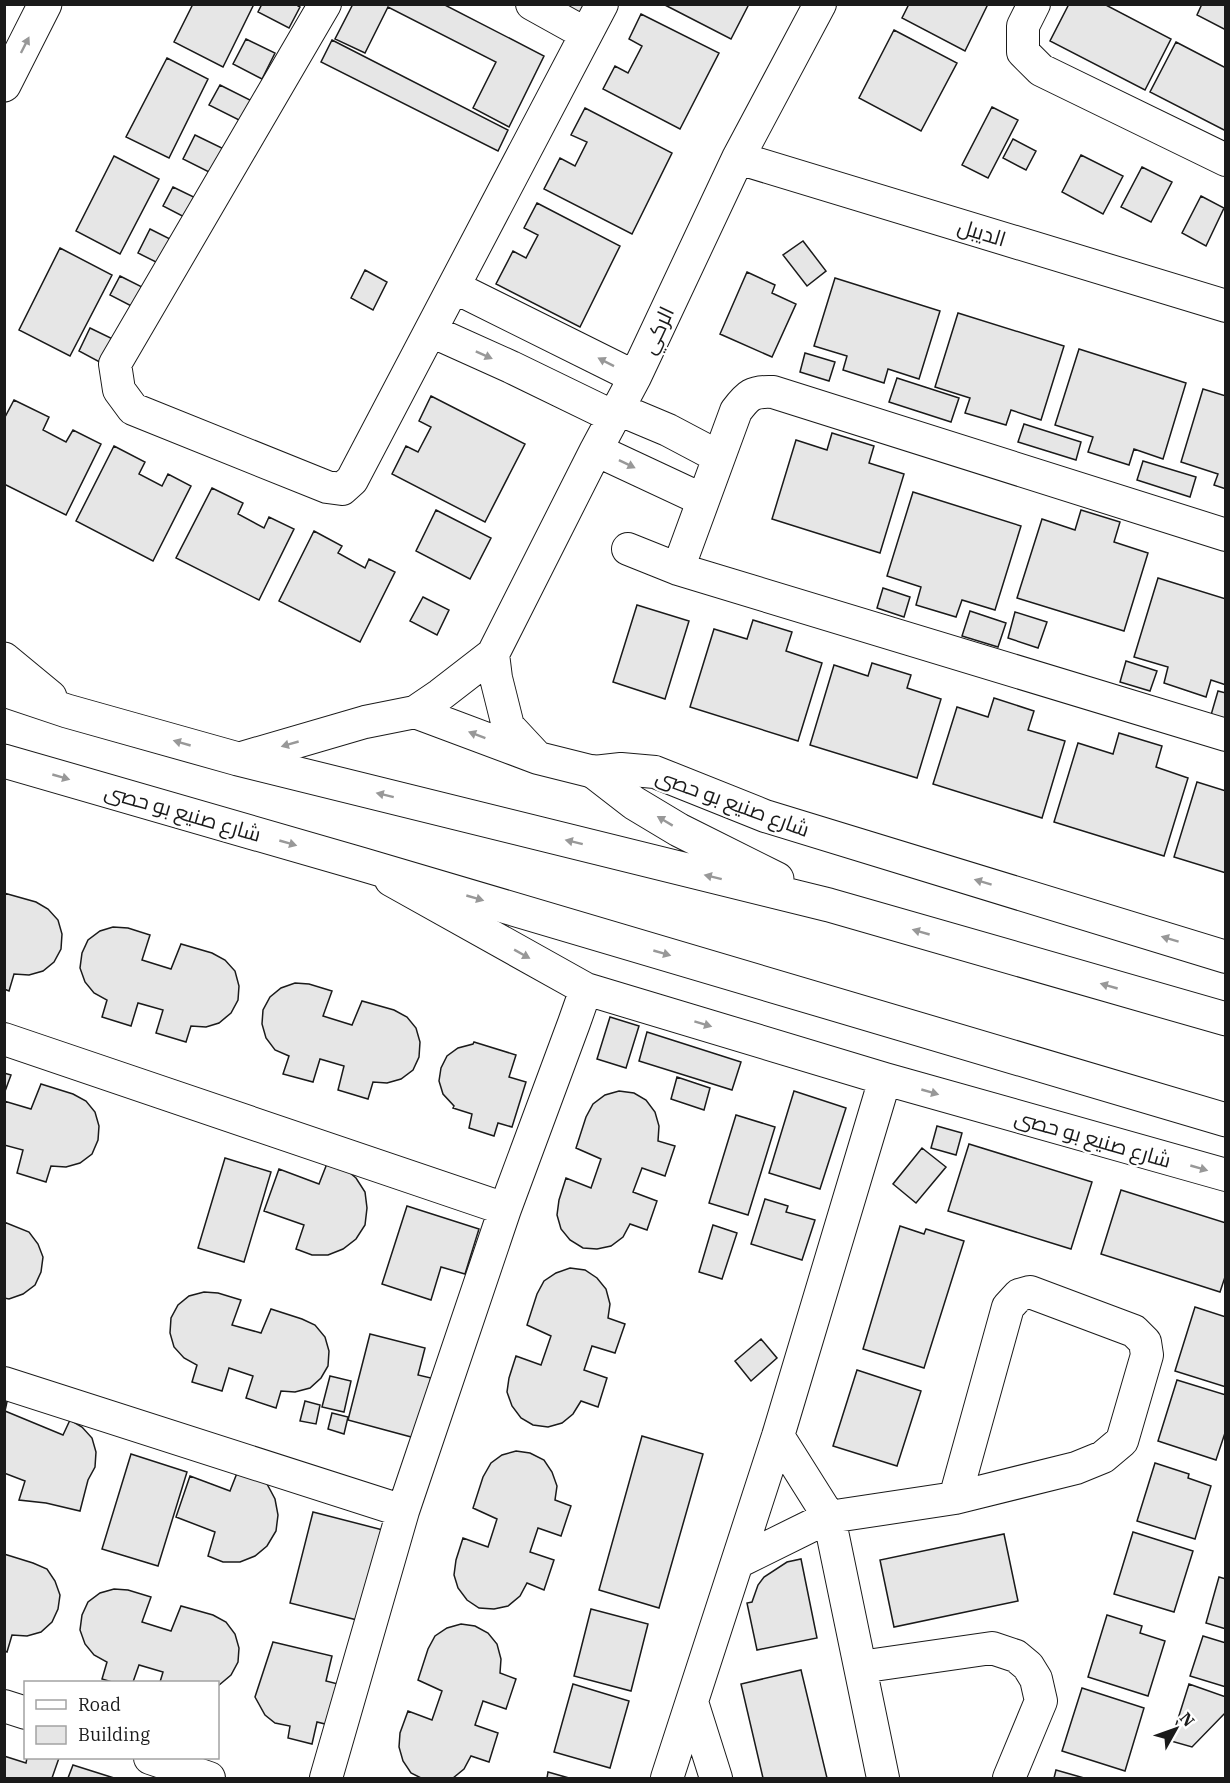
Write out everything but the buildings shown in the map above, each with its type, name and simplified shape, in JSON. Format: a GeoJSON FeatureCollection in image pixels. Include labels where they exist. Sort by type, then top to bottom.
{"type":"FeatureCollection","features":[{"type":"Feature","properties":{"kind":"street"},"geometry":{"type":"LineString","coordinates":[[4,85],[45,4]]}},
{"type":"Feature","properties":{"kind":"street"},"geometry":{"type":"LineString","coordinates":[[325,4],[115,364],[119,390],[133,409],[327,487],[342,489],[352,480],[602,4]]}},
{"type":"Feature","properties":{"kind":"street"},"geometry":{"type":"LineString","coordinates":[[532,4],[586,34]]}},
{"type":"Feature","properties":{"kind":"street","name":"الركي"},"geometry":{"type":"LineString","coordinates":[[415,712],[493,654],[635,377],[738,158],[820,4]]}},
{"type":"Feature","properties":{"kind":"street"},"geometry":{"type":"LineString","coordinates":[[1034,4],[1023,26],[1023,52],[1041,70],[1226,160]]}},
{"type":"Feature","properties":{"kind":"street","name":"الديبل"},"geometry":{"type":"LineString","coordinates":[[738,158],[1226,306]]}},
{"type":"Feature","properties":{"kind":"street"},"geometry":{"type":"LineString","coordinates":[[454,287],[635,377]]}},
{"type":"Feature","properties":{"kind":"street"},"geometry":{"type":"LineString","coordinates":[[431,331],[616,413],[668,430],[719,457]]}},
{"type":"Feature","properties":{"kind":"street"},"geometry":{"type":"LineString","coordinates":[[678,569],[736,411],[746,397],[759,391],[773,392],[1226,535]]}},
{"type":"Feature","properties":{"kind":"street"},"geometry":{"type":"LineString","coordinates":[[596,450],[704,500]]}},
{"type":"Feature","properties":{"kind":"street"},"geometry":{"type":"LineString","coordinates":[[628,549],[678,569],[1226,735]]}},
{"type":"Feature","properties":{"kind":"street"},"geometry":{"type":"LineString","coordinates":[[493,654],[496,678],[508,726],[538,758]]}},
{"type":"Feature","properties":{"kind":"street"},"geometry":{"type":"LineString","coordinates":[[4,659],[68,711]]}},
{"type":"Feature","properties":{"kind":"street"},"geometry":{"type":"LineString","coordinates":[[4,690],[68,711],[238,759],[829,905],[1226,1019]]}},
{"type":"Feature","properties":{"kind":"street"},"geometry":{"type":"LineString","coordinates":[[238,759],[365,722],[415,712]]}},
{"type":"Feature","properties":{"kind":"street","name":"شارع صنيع بو حصى"},"geometry":{"type":"LineString","coordinates":[[415,712],[538,758],[594,772],[621,769],[655,772],[765,816],[1226,957]]}},
{"type":"Feature","properties":{"kind":"street","name":"شارع صنيع بو حصى"},"geometry":{"type":"LineString","coordinates":[[4,761],[361,864],[1226,1120]]}},
{"type":"Feature","properties":{"kind":"street"},"geometry":{"type":"LineString","coordinates":[[594,772],[634,803],[679,830],[829,905]]}},
{"type":"Feature","properties":{"kind":"street","name":"شارع صنيع بو حصى"},"geometry":{"type":"LineString","coordinates":[[361,864],[585,989],[885,1079],[1226,1175]]}},
{"type":"Feature","properties":{"kind":"street"},"geometry":{"type":"LineString","coordinates":[[326,1779],[403,1511],[505,1209],[585,989]]}},
{"type":"Feature","properties":{"kind":"street"},"geometry":{"type":"LineString","coordinates":[[4,1039],[505,1209]]}},
{"type":"Feature","properties":{"kind":"street"},"geometry":{"type":"LineString","coordinates":[[667,1779],[778,1436],[885,1079]]}},
{"type":"Feature","properties":{"kind":"street"},"geometry":{"type":"LineString","coordinates":[[738,1562],[830,1517],[955,1498],[1076,1468],[1103,1457],[1122,1441],[1147,1356],[1145,1342],[1134,1331],[1030,1292],[1019,1295],[1008,1307],[955,1498]]}},
{"type":"Feature","properties":{"kind":"street"},"geometry":{"type":"LineString","coordinates":[[4,1383],[403,1511]]}},
{"type":"Feature","properties":{"kind":"street"},"geometry":{"type":"LineString","coordinates":[[778,1436],[830,1517],[883,1779]]}},
{"type":"Feature","properties":{"kind":"street"},"geometry":{"type":"LineString","coordinates":[[860,1667],[992,1648],[1016,1656],[1028,1666],[1036,1679],[1041,1701],[1009,1779]]}},
{"type":"Feature","properties":{"kind":"street"},"geometry":{"type":"LineString","coordinates":[[692,1702],[716,1779]]}},
{"type":"Feature","properties":{"kind":"street"},"geometry":{"type":"LineString","coordinates":[[4,1706],[24,1712]]}},
{"type":"Feature","properties":{"kind":"street"},"geometry":{"type":"LineString","coordinates":[[153,1759],[209,1779]]}}]}
